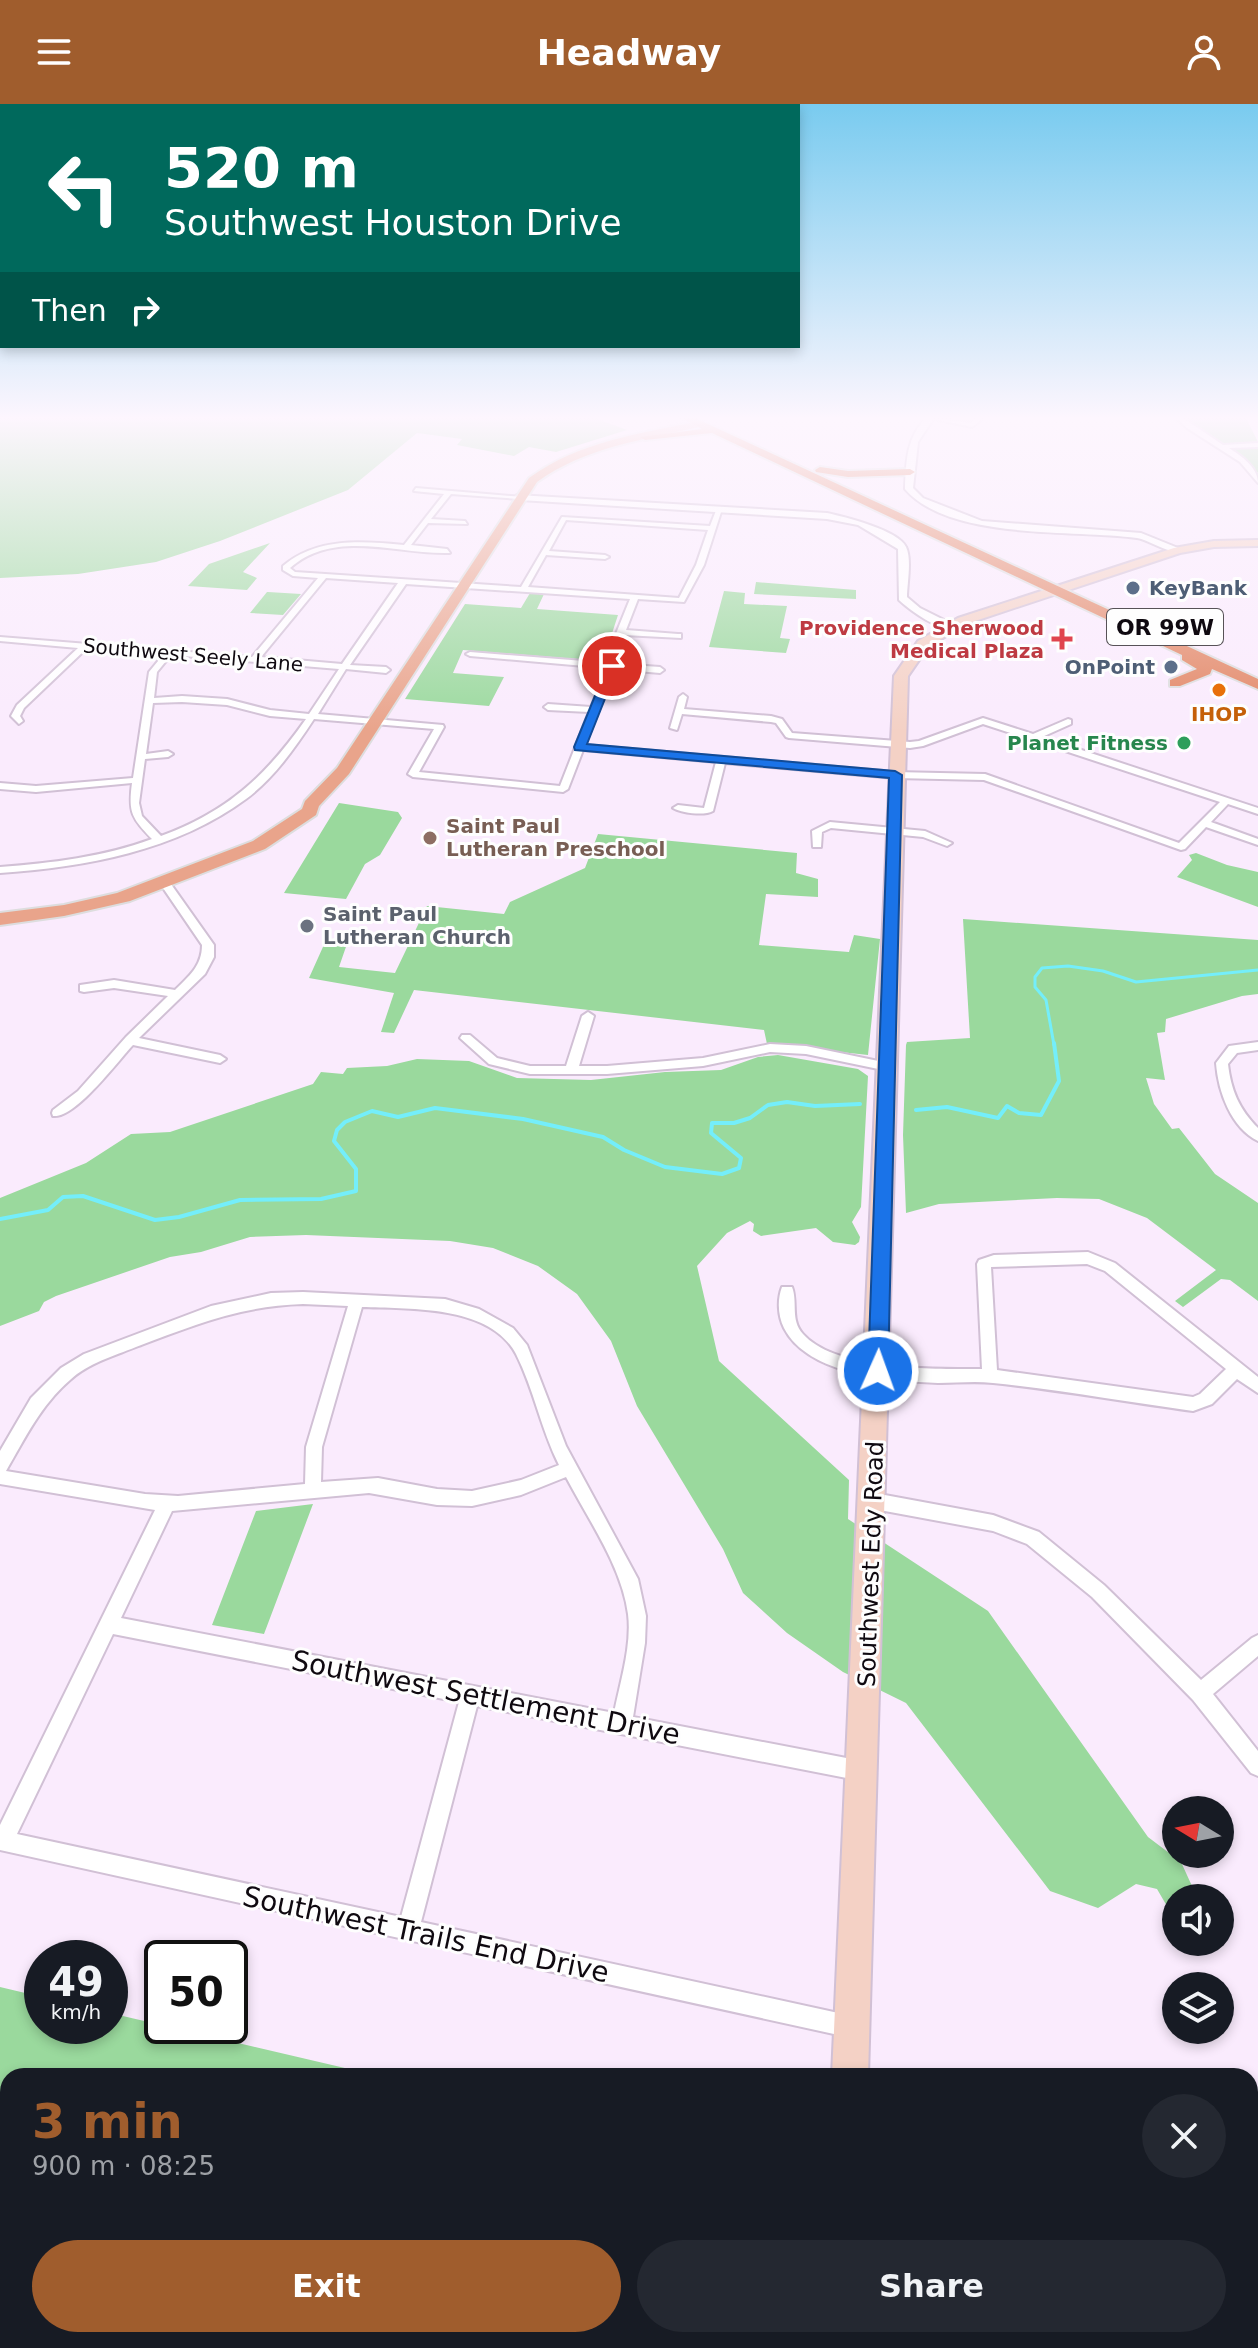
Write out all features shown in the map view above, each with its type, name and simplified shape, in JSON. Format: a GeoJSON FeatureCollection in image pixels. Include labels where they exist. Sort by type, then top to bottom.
{"type":"FeatureCollection","features":[{"type":"Feature","properties":{"kind":"highway","name":"OR 99W"},"geometry":{"type":"LineString","coordinates":[[924,523],[1064,588],[1258,669]]}},
{"type":"Feature","properties":{"kind":"highway","name":"OR 99W"},"geometry":{"type":"LineString","coordinates":[[931,523],[1178,648],[1258,685]]}},
{"type":"Feature","properties":{"kind":"highway"},"geometry":{"type":"LineString","coordinates":[[1175,683],[1198,675],[1205,668],[1179,653],[1178,648]]}},
{"type":"Feature","properties":{"kind":"main road"},"geometry":{"type":"LineString","coordinates":[[0,912],[75,902],[164,882],[251,849],[310,811],[311,805],[337,779],[503,523]]}},
{"type":"Feature","properties":{"kind":"main road","name":"Southwest Edy Road"},"geometry":{"type":"LineString","coordinates":[[850,2068],[874,1501],[899,684],[905,666],[923,644],[951,626],[1178,550],[1214,544],[1258,543]]}},
{"type":"Feature","properties":{"kind":"main road"},"geometry":{"type":"LineString","coordinates":[[0,919],[107,902],[155,889],[164,882]]}},
{"type":"Feature","properties":{"kind":"street"},"geometry":{"type":"LineString","coordinates":[[405,548],[427,523]]}},
{"type":"Feature","properties":{"kind":"street"},"geometry":{"type":"LineString","coordinates":[[460,523],[465,523]]}},
{"type":"Feature","properties":{"kind":"street"},"geometry":{"type":"LineString","coordinates":[[523,590],[561,523]]}},
{"type":"Feature","properties":{"kind":"street"},"geometry":{"type":"LineString","coordinates":[[634,523],[712,528]]}},
{"type":"Feature","properties":{"kind":"street"},"geometry":{"type":"LineString","coordinates":[[447,551],[327,547],[297,557],[286,568],[293,574],[681,600],[700,565],[714,523]]}},
{"type":"Feature","properties":{"kind":"street"},"geometry":{"type":"LineString","coordinates":[[856,523],[886,535],[903,549],[902,598],[920,613],[951,626]]}},
{"type":"Feature","properties":{"kind":"street"},"geometry":{"type":"LineString","coordinates":[[981,523],[1141,536],[1178,550]]}},
{"type":"Feature","properties":{"kind":"street"},"geometry":{"type":"LineString","coordinates":[[545,553],[605,557]]}},
{"type":"Feature","properties":{"kind":"street"},"geometry":{"type":"LineString","coordinates":[[255,659],[324,576]]}},
{"type":"Feature","properties":{"kind":"street"},"geometry":{"type":"LineString","coordinates":[[0,870],[87,860],[158,839],[212,815],[250,790],[270,772],[403,582]]}},
{"type":"Feature","properties":{"kind":"street"},"geometry":{"type":"LineString","coordinates":[[149,701],[189,699],[227,702],[270,713],[440,727],[413,774],[563,789],[612,666],[615,646],[635,597]]}},
{"type":"Feature","properties":{"kind":"street"},"geometry":{"type":"LineString","coordinates":[[621,632],[678,636]]}},
{"type":"Feature","properties":{"kind":"street","name":"Southwest Seely Lane"},"geometry":{"type":"LineString","coordinates":[[1,640],[386,670]]}},
{"type":"Feature","properties":{"kind":"street"},"geometry":{"type":"LineString","coordinates":[[19,721],[15,716],[20,707],[85,646]]}},
{"type":"Feature","properties":{"kind":"street"},"geometry":{"type":"LineString","coordinates":[[158,839],[135,813],[155,669],[169,653]]}},
{"type":"Feature","properties":{"kind":"street"},"geometry":{"type":"LineString","coordinates":[[470,654],[660,670]]}},
{"type":"Feature","properties":{"kind":"street"},"geometry":{"type":"LineString","coordinates":[[674,728],[683,697]]}},
{"type":"Feature","properties":{"kind":"street"},"geometry":{"type":"LineString","coordinates":[[548,707],[594,710]]}},
{"type":"Feature","properties":{"kind":"street"},"geometry":{"type":"LineString","coordinates":[[679,711],[771,719],[779,721],[789,735],[920,744],[983,721],[1257,809]]}},
{"type":"Feature","properties":{"kind":"street"},"geometry":{"type":"LineString","coordinates":[[1033,738],[1068,722]]}},
{"type":"Feature","properties":{"kind":"street"},"geometry":{"type":"LineString","coordinates":[[580,747],[895,775],[985,777],[1181,847],[1226,801]]}},
{"type":"Feature","properties":{"kind":"street"},"geometry":{"type":"LineString","coordinates":[[141,757],[168,754]]}},
{"type":"Feature","properties":{"kind":"street"},"geometry":{"type":"LineString","coordinates":[[678,808],[708,811],[721,760]]}},
{"type":"Feature","properties":{"kind":"street"},"geometry":{"type":"LineString","coordinates":[[0,786],[36,789],[138,780]]}},
{"type":"Feature","properties":{"kind":"street"},"geometry":{"type":"LineString","coordinates":[[1205,823],[1258,842]]}},
{"type":"Feature","properties":{"kind":"street"},"geometry":{"type":"LineString","coordinates":[[817,845],[817,831],[830,825],[925,834],[947,843]]}},
{"type":"Feature","properties":{"kind":"street"},"geometry":{"type":"LineString","coordinates":[[58,1113],[82,1094],[130,1040],[201,971],[209,952],[205,940],[164,882]]}},
{"type":"Feature","properties":{"kind":"street"},"geometry":{"type":"LineString","coordinates":[[84,988],[114,984],[179,994]]}},
{"type":"Feature","properties":{"kind":"street"},"geometry":{"type":"LineString","coordinates":[[571,1070],[588,1016]]}},
{"type":"Feature","properties":{"kind":"street"},"geometry":{"type":"LineString","coordinates":[[466,1038],[481,1053],[503,1064],[530,1070],[715,1061],[751,1051],[782,1048],[888,1067]]}},
{"type":"Feature","properties":{"kind":"street"},"geometry":{"type":"LineString","coordinates":[[130,1040],[220,1059]]}},
{"type":"Feature","properties":{"kind":"street"},"geometry":{"type":"LineString","coordinates":[[1258,1046],[1233,1049],[1225,1055],[1222,1063],[1223,1085],[1232,1108],[1258,1136]]}},
{"type":"Feature","properties":{"kind":"street"},"geometry":{"type":"LineString","coordinates":[[990,1376],[984,1264],[994,1261],[1088,1258],[1103,1262],[1258,1386]]}},
{"type":"Feature","properties":{"kind":"street"},"geometry":{"type":"LineString","coordinates":[[787,1291],[787,1318],[797,1338],[827,1357],[878,1371],[936,1376],[990,1376],[1193,1404],[1206,1399],[1237,1369]]}},
{"type":"Feature","properties":{"kind":"street"},"geometry":{"type":"LineString","coordinates":[[0,1466],[44,1392],[66,1373],[89,1359],[211,1312],[285,1298],[445,1305],[488,1319],[508,1332],[528,1362],[543,1408],[569,1468],[621,1563],[633,1596],[637,1616],[636,1643],[622,1723]]}},
{"type":"Feature","properties":{"kind":"street"},"geometry":{"type":"LineString","coordinates":[[313,1491],[314,1447],[357,1300]]}},
{"type":"Feature","properties":{"kind":"street"},"geometry":{"type":"LineString","coordinates":[[0,1477],[167,1504],[221,1502],[382,1485],[431,1496],[467,1499],[504,1494],[569,1468]]}},
{"type":"Feature","properties":{"kind":"street"},"geometry":{"type":"LineString","coordinates":[[874,1501],[993,1523],[1033,1538],[1098,1591],[1200,1693],[1258,1766]]}},
{"type":"Feature","properties":{"kind":"street"},"geometry":{"type":"LineString","coordinates":[[2,1840],[167,1504]]}},
{"type":"Feature","properties":{"kind":"street","name":"Southwest Settlement Drive"},"geometry":{"type":"LineString","coordinates":[[110,1625],[863,1771]]}},
{"type":"Feature","properties":{"kind":"street"},"geometry":{"type":"LineString","coordinates":[[1200,1693],[1258,1644]]}},
{"type":"Feature","properties":{"kind":"street"},"geometry":{"type":"LineString","coordinates":[[408,1930],[470,1696]]}},
{"type":"Feature","properties":{"kind":"street","name":"Southwest Trails End Drive"},"geometry":{"type":"LineString","coordinates":[[2,1840],[852,2027]]}},
{"type":"Feature","properties":{"kind":"green space"},"geometry":{"type":"Polygon","coordinates":[[[0,523],[266,523],[156,562],[78,574],[0,578],[0,523]]]}},
{"type":"Feature","properties":{"kind":"green space"},"geometry":{"type":"Polygon","coordinates":[[[270,543],[243,572],[257,578],[247,590],[188,586],[209,564],[270,543]]]}},
{"type":"Feature","properties":{"kind":"green space"},"geometry":{"type":"Polygon","coordinates":[[[756,582],[856,590],[856,599],[754,594],[756,582]]]}},
{"type":"Feature","properties":{"kind":"green space"},"geometry":{"type":"Polygon","coordinates":[[[724,591],[745,593],[744,604],[787,606],[780,638],[790,639],[786,653],[709,647],[724,591]]]}},
{"type":"Feature","properties":{"kind":"green space"},"geometry":{"type":"Polygon","coordinates":[[[267,592],[301,594],[283,615],[250,613],[267,592]]]}},
{"type":"Feature","properties":{"kind":"green space"},"geometry":{"type":"Polygon","coordinates":[[[530,593],[544,594],[537,609],[618,615],[603,661],[463,650],[453,673],[504,677],[489,706],[405,699],[465,604],[521,608],[530,593]]]}},
{"type":"Feature","properties":{"kind":"green space"},"geometry":{"type":"Polygon","coordinates":[[[339,803],[398,812],[402,818],[380,855],[365,864],[346,899],[284,893],[339,803]]]}},
{"type":"Feature","properties":{"kind":"green space"},"geometry":{"type":"Polygon","coordinates":[[[598,834],[797,853],[796,873],[818,879],[818,897],[766,894],[759,945],[849,952],[854,935],[880,939],[868,1055],[767,1044],[764,1030],[414,990],[394,1033],[381,1032],[394,993],[309,978],[327,938],[348,941],[339,967],[395,973],[427,906],[504,914],[510,902],[585,868],[598,834]]]}},
{"type":"Feature","properties":{"kind":"green space"},"geometry":{"type":"Polygon","coordinates":[[[1196,853],[1258,872],[1258,907],[1177,877],[1192,860],[1189,855],[1196,853]]]}},
{"type":"Feature","properties":{"kind":"green space"},"geometry":{"type":"Polygon","coordinates":[[[963,919],[1258,940],[1258,994],[1166,1019],[1165,1032],[1157,1033],[1165,1080],[1146,1078],[1154,1104],[1172,1129],[1179,1128],[1215,1174],[1258,1203],[1258,1301],[1230,1280],[1221,1279],[1183,1307],[1175,1301],[1216,1270],[1147,1218],[1099,1199],[939,1204],[906,1213],[903,1135],[906,1045],[907,1042],[970,1038],[963,919]]]}},
{"type":"Feature","properties":{"kind":"green space"},"geometry":{"type":"Polygon","coordinates":[[[778,1055],[858,1069],[868,1076],[861,1207],[852,1222],[860,1237],[855,1245],[833,1242],[816,1228],[761,1236],[753,1231],[754,1224],[750,1221],[727,1233],[697,1266],[719,1361],[849,1480],[848,1519],[988,1611],[1148,1837],[1162,1848],[1162,1868],[1184,1868],[1191,1884],[1162,1884],[1162,1898],[1157,1889],[1136,1884],[1098,1908],[1050,1891],[906,1703],[843,1672],[787,1633],[743,1593],[723,1549],[637,1406],[611,1341],[577,1294],[538,1266],[493,1248],[450,1241],[306,1235],[250,1237],[201,1252],[170,1257],[56,1296],[44,1302],[39,1311],[0,1326],[0,1198],[86,1163],[131,1134],[170,1132],[313,1084],[321,1072],[343,1074],[347,1068],[387,1066],[417,1059],[469,1061],[517,1078],[591,1080],[721,1070],[758,1057],[778,1055]]]}},
{"type":"Feature","properties":{"kind":"green space"},"geometry":{"type":"Polygon","coordinates":[[[313,1504],[264,1634],[212,1625],[256,1511],[313,1504]]]}},
{"type":"Feature","properties":{"kind":"green space"},"geometry":{"type":"Polygon","coordinates":[[[0,1987],[24,1993],[24,2044],[128,2044],[128,2017],[144,2021],[144,2044],[242,2044],[345,2068],[0,2068],[0,1987]]]}},
{"type":"Feature","properties":{"kind":"waterway"},"geometry":{"type":"LineString","coordinates":[[1054,1045],[1046,1000],[1035,987],[1035,977],[1042,968],[1068,966],[1103,971],[1136,982],[1258,970]]}},
{"type":"Feature","properties":{"kind":"waterway"},"geometry":{"type":"LineString","coordinates":[[916,1110],[947,1107],[998,1118],[1007,1106],[1019,1113],[1041,1115],[1059,1081],[1054,1043]]}},
{"type":"Feature","properties":{"kind":"waterway"},"geometry":{"type":"LineString","coordinates":[[0,1219],[48,1210],[63,1197],[83,1196],[155,1220],[179,1217],[240,1200],[321,1199],[356,1191],[356,1169],[334,1141],[337,1130],[345,1122],[372,1111],[398,1117],[435,1108],[523,1119],[603,1137],[624,1150],[665,1167],[722,1174],[739,1168],[741,1158],[711,1133],[712,1123],[734,1123],[750,1118],[768,1105],[787,1102],[815,1106],[860,1104]]}},
{"type":"Feature","properties":{"kind":"place","name":"KeyBank"},"geometry":{"type":"Point","coordinates":[1133,588]}},
{"type":"Feature","properties":{"kind":"place","name":"Providence Sherwood Medical Plaza"},"geometry":{"type":"Point","coordinates":[1062,639]}},
{"type":"Feature","properties":{"kind":"place","name":"OnPoint"},"geometry":{"type":"Point","coordinates":[1171,667]}},
{"type":"Feature","properties":{"kind":"place","name":"IHOP"},"geometry":{"type":"Point","coordinates":[1219,690]}},
{"type":"Feature","properties":{"kind":"place","name":"Planet Fitness"},"geometry":{"type":"Point","coordinates":[1184,743]}},
{"type":"Feature","properties":{"kind":"place","name":"Saint Paul Lutheran Preschool"},"geometry":{"type":"Point","coordinates":[430,838]}},
{"type":"Feature","properties":{"kind":"place","name":"Saint Paul Lutheran Church"},"geometry":{"type":"Point","coordinates":[307,926]}},
{"type":"Feature","properties":{"kind":"route"},"geometry":{"type":"LineString","coordinates":[[612,666],[580,747],[895,775],[878,1371]]}}]}
